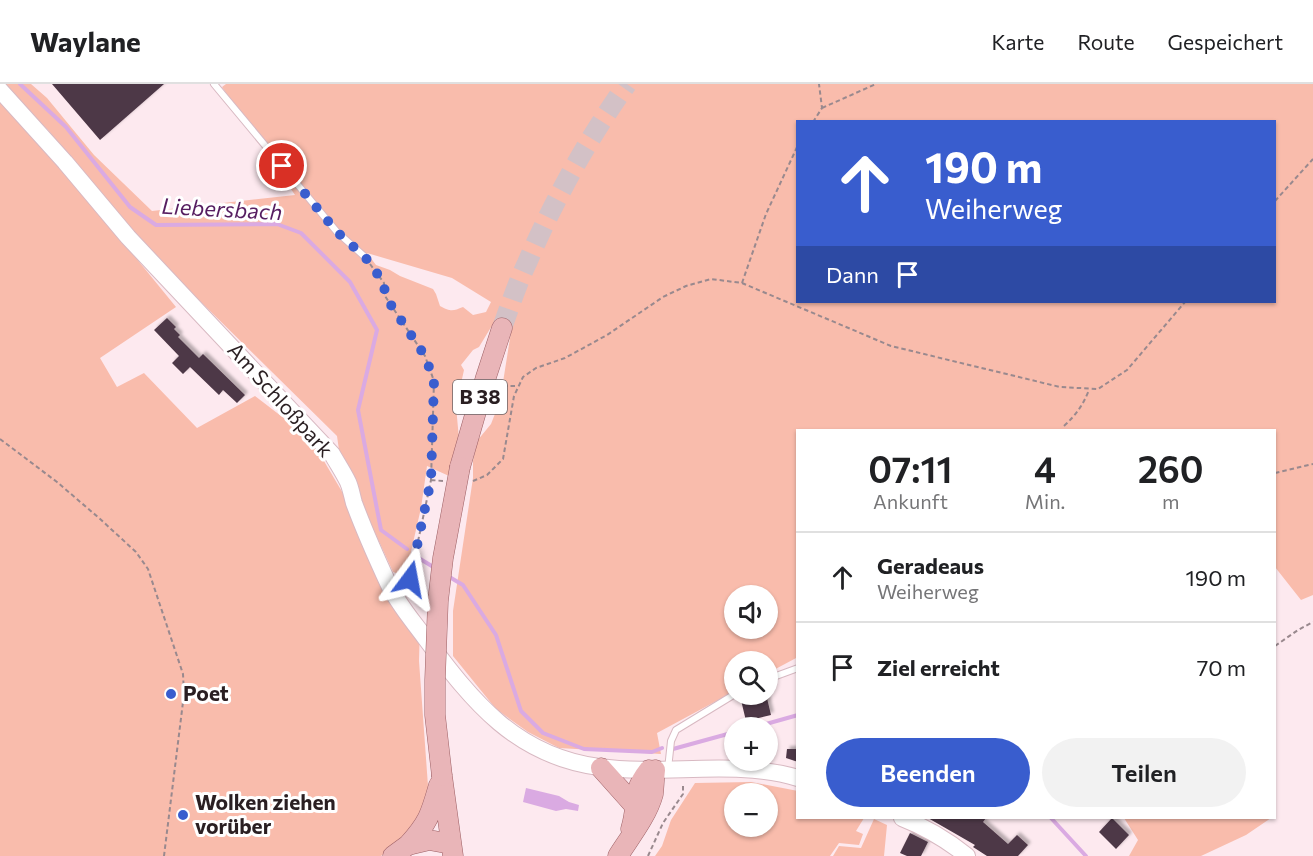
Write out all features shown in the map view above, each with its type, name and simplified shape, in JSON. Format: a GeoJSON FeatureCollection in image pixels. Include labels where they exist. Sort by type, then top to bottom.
{"type":"FeatureCollection","features":[{"type":"Feature","properties":{"kind":"main road","name":"B 38"},"geometry":{"type":"LineString","coordinates":[[451,853],[435,715],[438,601],[443,558],[461,477],[486,376],[502,328]]}},
{"type":"Feature","properties":{"kind":"main road"},"geometry":{"type":"LineString","coordinates":[[601,768],[634,805]]}},
{"type":"Feature","properties":{"kind":"main road"},"geometry":{"type":"LineString","coordinates":[[623,848],[633,824],[638,787],[664,770]]}},
{"type":"Feature","properties":{"kind":"main road"},"geometry":{"type":"LineString","coordinates":[[623,848],[643,817],[664,770]]}},
{"type":"Feature","properties":{"kind":"main road"},"geometry":{"type":"LineString","coordinates":[[401,850],[425,825],[442,776]]}},
{"type":"Feature","properties":{"kind":"main road"},"geometry":{"type":"LineString","coordinates":[[401,850],[429,840],[451,853]]}},
{"type":"Feature","properties":{"kind":"street","name":"Am Schloßpark"},"geometry":{"type":"LineString","coordinates":[[0,90],[128,237],[332,454],[348,482],[388,584],[397,600],[466,688],[485,710],[509,731],[534,747],[553,755],[579,764],[601,768],[746,769],[796,778]]}},
{"type":"Feature","properties":{"kind":"street"},"geometry":{"type":"LineString","coordinates":[[904,819],[919,825],[967,856]]}},
{"type":"Feature","properties":{"kind":"lane"},"geometry":{"type":"LineString","coordinates":[[214,84],[337,232],[365,257]]}},
{"type":"Feature","properties":{"kind":"lane"},"geometry":{"type":"LineString","coordinates":[[778,675],[796,669]]}},
{"type":"Feature","properties":{"kind":"lane"},"geometry":{"type":"LineString","coordinates":[[664,770],[676,730],[724,701]]}},
{"type":"Feature","properties":{"kind":"path"},"geometry":{"type":"LineString","coordinates":[[819,84],[822,108]]}},
{"type":"Feature","properties":{"kind":"path"},"geometry":{"type":"LineString","coordinates":[[814,120],[822,108],[876,84]]}},
{"type":"Feature","properties":{"kind":"path"},"geometry":{"type":"LineString","coordinates":[[742,283],[766,214],[796,149]]}},
{"type":"Feature","properties":{"kind":"path"},"geometry":{"type":"LineString","coordinates":[[1276,200],[1313,159]]}},
{"type":"Feature","properties":{"kind":"path"},"geometry":{"type":"LineString","coordinates":[[365,257],[384,283],[385,296],[425,356],[434,381],[431,480],[410,579],[397,600]]}},
{"type":"Feature","properties":{"kind":"path"},"geometry":{"type":"LineString","coordinates":[[431,480],[487,475],[503,459],[514,396],[523,377],[536,368],[565,358],[607,335],[663,297],[686,286],[711,279],[742,283],[891,346],[1060,387],[1098,390],[1127,370],[1184,303]]}},
{"type":"Feature","properties":{"kind":"path"},"geometry":{"type":"LineString","coordinates":[[502,386],[518,386]]}},
{"type":"Feature","properties":{"kind":"path"},"geometry":{"type":"LineString","coordinates":[[1064,426],[1080,409],[1090,389]]}},
{"type":"Feature","properties":{"kind":"path"},"geometry":{"type":"LineString","coordinates":[[0,440],[57,482],[99,518],[136,552],[148,569],[183,674],[184,694],[164,856]]}},
{"type":"Feature","properties":{"kind":"path"},"geometry":{"type":"LineString","coordinates":[[1276,473],[1313,464]]}},
{"type":"Feature","properties":{"kind":"path"},"geometry":{"type":"LineString","coordinates":[[1276,645],[1313,622]]}},
{"type":"Feature","properties":{"kind":"path"},"geometry":{"type":"LineString","coordinates":[[648,856],[663,823],[683,794],[664,770]]}},
{"type":"Feature","properties":{"kind":"shaded area"},"geometry":{"type":"Polygon","coordinates":[[[3,84],[31,84],[47,98],[94,155],[152,211],[295,195],[222,87],[226,84],[1313,84],[1313,595],[1301,600],[1276,568],[1276,429],[796,429],[796,658],[778,668],[778,651],[724,651],[724,697],[657,733],[661,754],[559,748],[528,732],[496,709],[453,656],[453,611],[473,478],[473,461],[477,441],[491,424],[500,401],[511,332],[493,324],[479,347],[473,350],[461,365],[464,370],[456,406],[459,439],[449,476],[427,466],[421,508],[407,569],[399,574],[393,572],[340,457],[337,436],[144,246],[48,130],[3,84]],[[367,253],[376,265],[433,289],[440,306],[449,310],[463,307],[473,315],[486,312],[491,302],[452,278],[367,253]]]}},
{"type":"Feature","properties":{"kind":"shaded area"},"geometry":{"type":"Polygon","coordinates":[[[0,98],[176,307],[100,358],[117,387],[144,373],[197,428],[255,396],[311,439],[420,624],[419,661],[429,800],[411,830],[381,856],[0,856],[0,98]]]}},
{"type":"Feature","properties":{"kind":"shaded area"},"geometry":{"type":"Polygon","coordinates":[[[751,782],[756,783],[724,783],[724,837],[778,837],[778,787],[796,791],[796,819],[863,819],[856,831],[863,834],[859,845],[839,843],[830,856],[655,856],[662,846],[671,820],[695,783],[751,782]]]}},
{"type":"Feature","properties":{"kind":"shaded area"},"geometry":{"type":"Polygon","coordinates":[[[526,788],[559,796],[579,805],[578,811],[566,809],[556,811],[523,802],[526,788]]]}},
{"type":"Feature","properties":{"kind":"shaded area"},"geometry":{"type":"Polygon","coordinates":[[[874,819],[887,825],[884,856],[833,856],[839,846],[861,848],[874,819]]]}},
{"type":"Feature","properties":{"kind":"shaded area"},"geometry":{"type":"Polygon","coordinates":[[[1125,819],[1270,819],[1246,835],[1201,856],[1129,856],[1138,840],[1125,819]]]}},
{"type":"Feature","properties":{"kind":"building"},"geometry":{"type":"Polygon","coordinates":[[[52,84],[164,84],[100,140],[52,84]]]}},
{"type":"Feature","properties":{"kind":"building"},"geometry":{"type":"Polygon","coordinates":[[[167,318],[176,327],[174,329],[180,335],[178,337],[199,358],[203,354],[245,395],[237,403],[223,390],[219,395],[190,367],[183,374],[172,363],[179,356],[154,330],[167,318]]]}},
{"type":"Feature","properties":{"kind":"building"},"geometry":{"type":"Polygon","coordinates":[[[742,705],[769,705],[771,715],[745,717],[742,705]]]}},
{"type":"Feature","properties":{"kind":"building"},"geometry":{"type":"Polygon","coordinates":[[[787,749],[796,749],[796,761],[786,758],[787,749]]]}},
{"type":"Feature","properties":{"kind":"building"},"geometry":{"type":"Polygon","coordinates":[[[930,819],[985,819],[983,822],[1008,844],[1017,835],[1028,845],[1018,856],[987,856],[973,847],[975,845],[930,819]]]}},
{"type":"Feature","properties":{"kind":"building"},"geometry":{"type":"Polygon","coordinates":[[[1113,819],[1129,835],[1116,849],[1099,832],[1113,819]]]}},
{"type":"Feature","properties":{"kind":"building"},"geometry":{"type":"Polygon","coordinates":[[[910,833],[928,842],[921,856],[907,856],[900,853],[910,833]]]}},
{"type":"Feature","properties":{"kind":"waterway","name":"Liebersbach"},"geometry":{"type":"LineString","coordinates":[[20,84],[66,127],[130,207],[156,225],[277,224],[301,233],[350,282],[377,330],[358,410],[381,530],[407,549]]}},
{"type":"Feature","properties":{"kind":"waterway","name":"Liebersbach"},"geometry":{"type":"LineString","coordinates":[[417,557],[435,568]]}},
{"type":"Feature","properties":{"kind":"waterway","name":"Liebersbach"},"geometry":{"type":"LineString","coordinates":[[446,575],[463,585],[496,635],[521,711],[543,733],[584,749],[652,752],[662,748]]}},
{"type":"Feature","properties":{"kind":"waterway","name":"Liebersbach"},"geometry":{"type":"LineString","coordinates":[[778,721],[796,716]]}},
{"type":"Feature","properties":{"kind":"waterway","name":"Liebersbach"},"geometry":{"type":"LineString","coordinates":[[673,749],[724,735]]}},
{"type":"Feature","properties":{"kind":"waterway","name":"Liebersbach"},"geometry":{"type":"LineString","coordinates":[[1052,819],[1086,856]]}},
{"type":"Feature","properties":{"kind":"tunnel"},"geometry":{"type":"LineString","coordinates":[[502,328],[523,271],[560,193],[598,127],[627,84]]}},
{"type":"Feature","properties":{"kind":"place","name":"Poet"},"geometry":{"type":"Point","coordinates":[171,694]}},
{"type":"Feature","properties":{"kind":"place","name":"Wolken ziehen vorüber"},"geometry":{"type":"Point","coordinates":[183,815]}},
{"type":"Feature","properties":{"kind":"route"},"geometry":{"type":"LineString","coordinates":[[282,166],[337,232],[365,257],[384,283],[385,296],[425,356],[434,381],[431,480],[410,579]]}}]}
